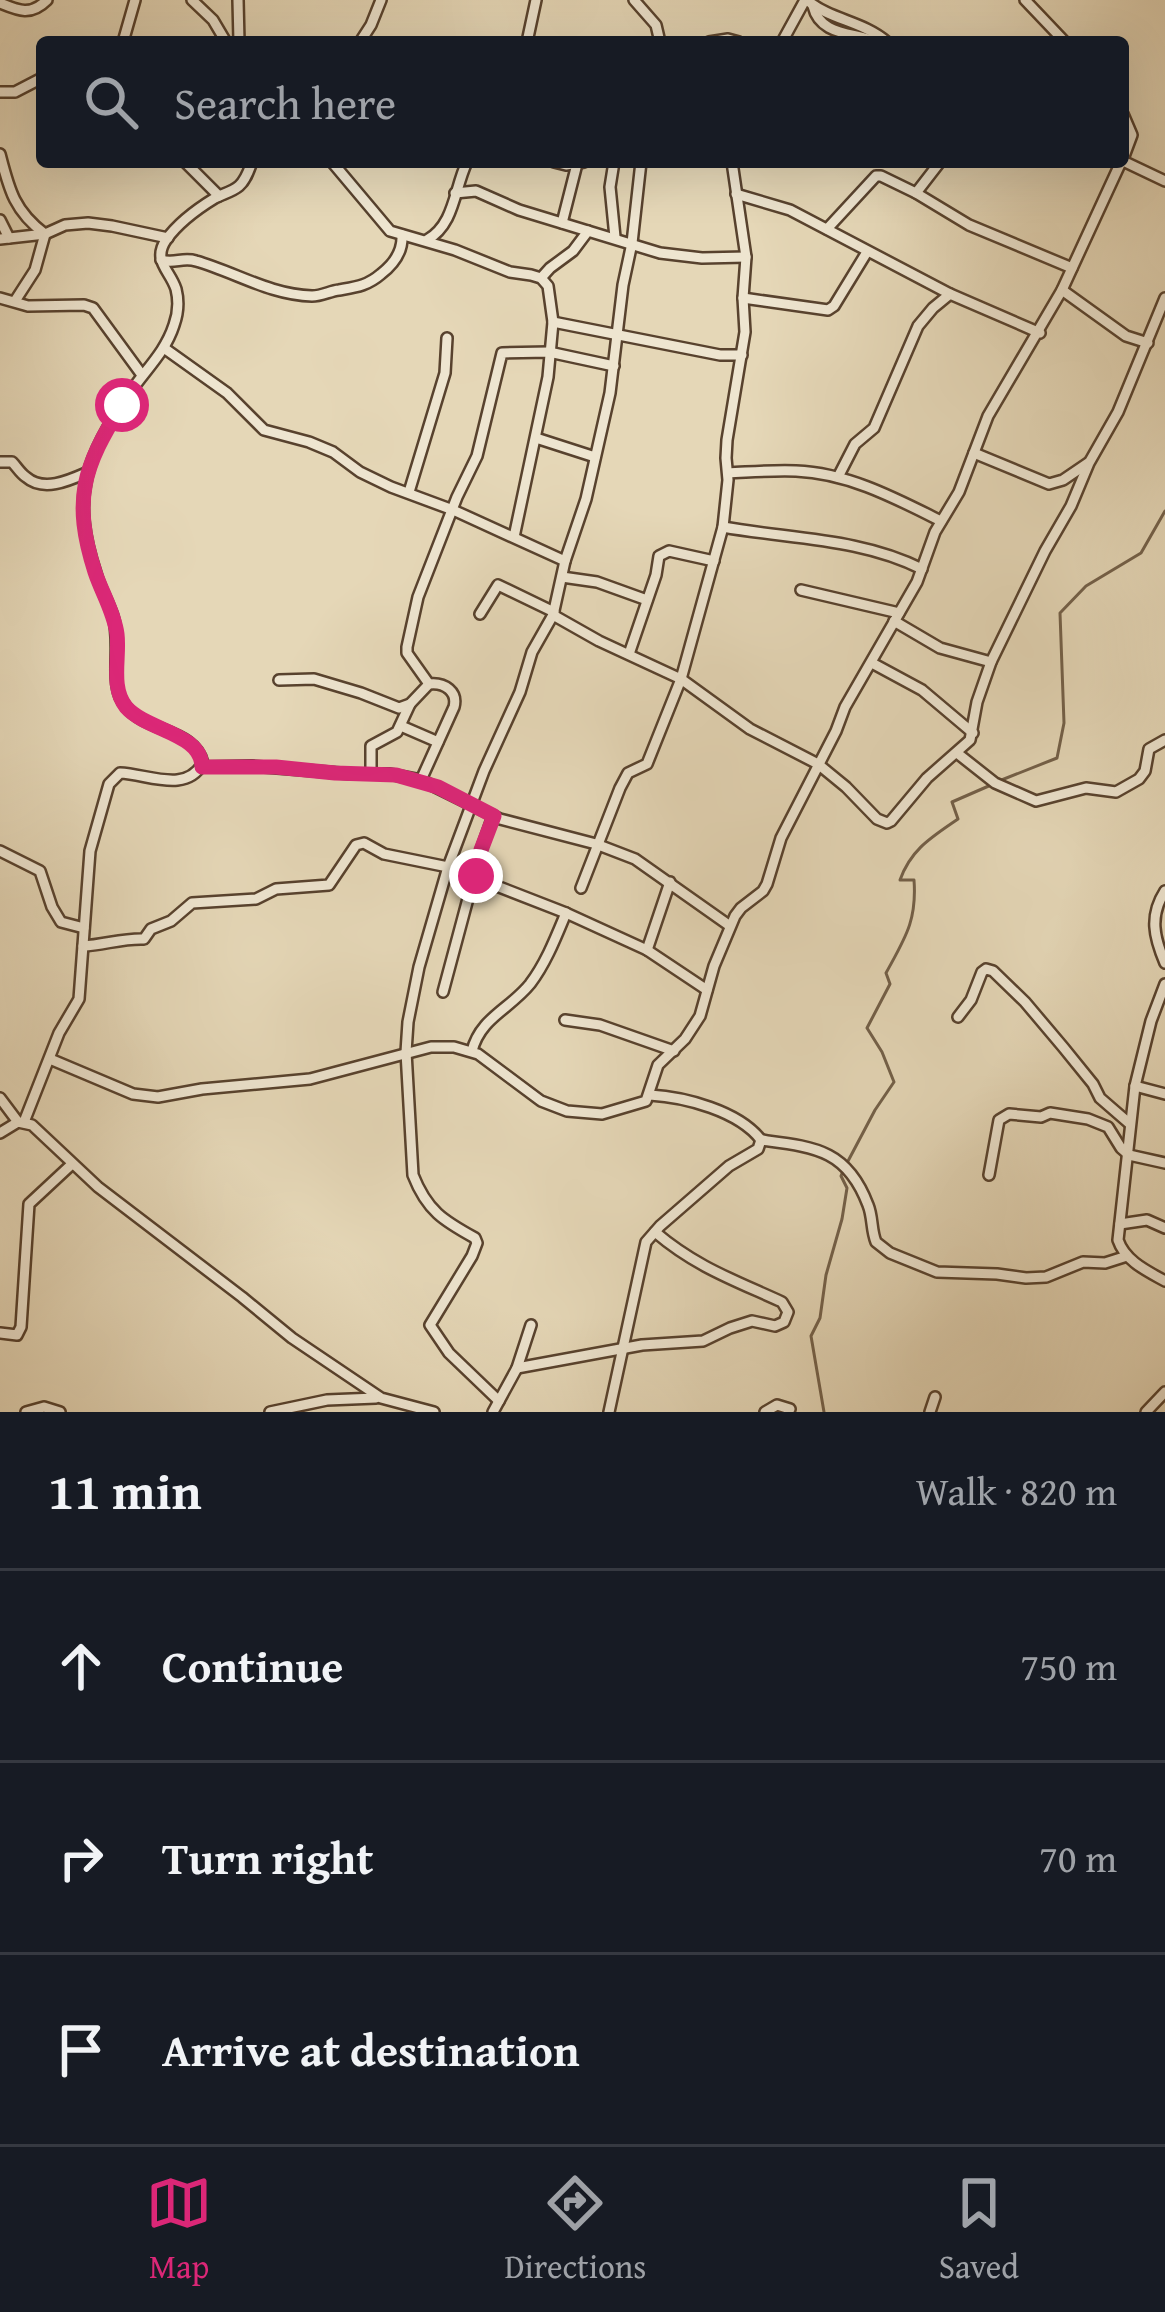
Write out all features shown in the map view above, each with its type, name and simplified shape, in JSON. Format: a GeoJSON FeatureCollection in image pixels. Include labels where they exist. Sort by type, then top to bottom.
{"type":"FeatureCollection","features":[{"type":"Feature","properties":{"kind":"street"},"geometry":{"type":"LineString","coordinates":[[0,3],[29,12],[47,0]]}},
{"type":"Feature","properties":{"kind":"street"},"geometry":{"type":"LineString","coordinates":[[125,36],[135,0]]}},
{"type":"Feature","properties":{"kind":"street"},"geometry":{"type":"LineString","coordinates":[[192,0],[222,36]]}},
{"type":"Feature","properties":{"kind":"street"},"geometry":{"type":"LineString","coordinates":[[238,0],[239,36]]}},
{"type":"Feature","properties":{"kind":"street"},"geometry":{"type":"LineString","coordinates":[[364,36],[381,0]]}},
{"type":"Feature","properties":{"kind":"street"},"geometry":{"type":"LineString","coordinates":[[528,36],[536,0]]}},
{"type":"Feature","properties":{"kind":"street"},"geometry":{"type":"LineString","coordinates":[[634,0],[659,36]]}},
{"type":"Feature","properties":{"kind":"street"},"geometry":{"type":"LineString","coordinates":[[1025,0],[1059,36]]}},
{"type":"Feature","properties":{"kind":"street"},"geometry":{"type":"LineString","coordinates":[[786,36],[808,2]]}},
{"type":"Feature","properties":{"kind":"street"},"geometry":{"type":"LineString","coordinates":[[808,2],[830,28],[857,36]]}},
{"type":"Feature","properties":{"kind":"street"},"geometry":{"type":"LineString","coordinates":[[808,2],[877,36]]}},
{"type":"Feature","properties":{"kind":"street"},"geometry":{"type":"LineString","coordinates":[[0,92],[15,92],[36,81]]}},
{"type":"Feature","properties":{"kind":"street"},"geometry":{"type":"LineString","coordinates":[[0,154],[17,206],[46,234]]}},
{"type":"Feature","properties":{"kind":"street"},"geometry":{"type":"LineString","coordinates":[[1129,164],[1165,182]]}},
{"type":"Feature","properties":{"kind":"street"},"geometry":{"type":"LineString","coordinates":[[191,168],[219,196]]}},
{"type":"Feature","properties":{"kind":"street"},"geometry":{"type":"LineString","coordinates":[[202,767],[201,754],[194,746],[145,722],[121,698],[117,631],[96,574],[83,501],[86,473],[104,433],[164,348],[176,319],[175,285],[161,260],[162,248],[188,216],[240,185],[249,168]]}},
{"type":"Feature","properties":{"kind":"street"},"geometry":{"type":"LineString","coordinates":[[338,168],[384,226],[398,235],[541,278],[548,286],[553,322],[546,387],[514,537]]}},
{"type":"Feature","properties":{"kind":"street"},"geometry":{"type":"LineString","coordinates":[[426,240],[442,228],[465,168]]}},
{"type":"Feature","properties":{"kind":"street"},"geometry":{"type":"LineString","coordinates":[[562,223],[578,168]]}},
{"type":"Feature","properties":{"kind":"street"},"geometry":{"type":"LineString","coordinates":[[613,168],[615,237]]}},
{"type":"Feature","properties":{"kind":"street"},"geometry":{"type":"LineString","coordinates":[[499,1401],[449,1352],[430,1325],[478,1243],[445,1223],[416,1183],[411,1165],[408,1022],[448,867],[532,652],[553,613],[586,499],[614,366],[640,168]]}},
{"type":"Feature","properties":{"kind":"street"},"geometry":{"type":"LineString","coordinates":[[581,888],[623,782],[628,773],[646,764],[682,679],[723,527],[728,440],[745,332],[746,257],[733,168]]}},
{"type":"Feature","properties":{"kind":"street"},"geometry":{"type":"LineString","coordinates":[[916,193],[935,168]]}},
{"type":"Feature","properties":{"kind":"street"},"geometry":{"type":"LineString","coordinates":[[50,1059],[133,1094],[158,1097],[310,1079],[430,1047],[472,1051],[542,1101],[567,1111],[610,1112],[641,1103],[650,1094],[658,1066],[700,1016],[730,926],[741,908],[767,884],[781,838],[845,707],[922,569],[988,416],[1040,333],[1119,168]]}},
{"type":"Feature","properties":{"kind":"street"},"geometry":{"type":"LineString","coordinates":[[827,229],[876,176],[884,176],[969,225],[1072,268]]}},
{"type":"Feature","properties":{"kind":"street"},"geometry":{"type":"LineString","coordinates":[[455,193],[476,191],[519,210],[676,256],[746,257]]}},
{"type":"Feature","properties":{"kind":"street"},"geometry":{"type":"LineString","coordinates":[[736,194],[790,209],[950,294],[1040,333]]}},
{"type":"Feature","properties":{"kind":"street"},"geometry":{"type":"LineString","coordinates":[[0,220],[5,238],[88,224],[168,238]]}},
{"type":"Feature","properties":{"kind":"street"},"geometry":{"type":"LineString","coordinates":[[541,278],[588,231]]}},
{"type":"Feature","properties":{"kind":"street"},"geometry":{"type":"LineString","coordinates":[[15,301],[35,270],[46,234]]}},
{"type":"Feature","properties":{"kind":"street"},"geometry":{"type":"LineString","coordinates":[[161,260],[191,259],[263,287],[316,296],[355,290],[375,279],[396,259],[403,235]]}},
{"type":"Feature","properties":{"kind":"street"},"geometry":{"type":"LineString","coordinates":[[743,298],[828,310],[867,252]]}},
{"type":"Feature","properties":{"kind":"street"},"geometry":{"type":"LineString","coordinates":[[1062,290],[1126,336],[1148,343]]}},
{"type":"Feature","properties":{"kind":"street"},"geometry":{"type":"LineString","coordinates":[[838,477],[855,444],[874,428],[918,326],[950,294]]}},
{"type":"Feature","properties":{"kind":"street"},"geometry":{"type":"LineString","coordinates":[[0,298],[28,306],[93,308],[142,375]]}},
{"type":"Feature","properties":{"kind":"street"},"geometry":{"type":"LineString","coordinates":[[480,614],[498,585],[682,679],[750,728],[818,764],[887,823],[970,740],[992,662],[1105,438],[1165,298]]}},
{"type":"Feature","properties":{"kind":"street"},"geometry":{"type":"LineString","coordinates":[[553,322],[720,355],[742,355]]}},
{"type":"Feature","properties":{"kind":"street"},"geometry":{"type":"LineString","coordinates":[[410,493],[442,382],[447,338]]}},
{"type":"Feature","properties":{"kind":"street"},"geometry":{"type":"LineString","coordinates":[[164,348],[226,393],[265,430],[320,446],[360,472],[566,561]]}},
{"type":"Feature","properties":{"kind":"street"},"geometry":{"type":"LineString","coordinates":[[421,780],[456,697],[446,688],[429,684],[406,646],[418,597],[477,456],[502,352],[549,352],[614,366]]}},
{"type":"Feature","properties":{"kind":"street"},"geometry":{"type":"LineString","coordinates":[[536,438],[596,457]]}},
{"type":"Feature","properties":{"kind":"street"},"geometry":{"type":"LineString","coordinates":[[974,453],[1049,484],[1064,481],[1089,463]]}},
{"type":"Feature","properties":{"kind":"street"},"geometry":{"type":"LineString","coordinates":[[0,461],[14,463],[25,477],[39,483],[55,484],[86,473]]}},
{"type":"Feature","properties":{"kind":"street"},"geometry":{"type":"LineString","coordinates":[[728,473],[795,471],[838,477],[941,520]]}},
{"type":"Feature","properties":{"kind":"street"},"geometry":{"type":"LineString","coordinates":[[723,527],[861,547],[922,569]]}},
{"type":"Feature","properties":{"kind":"street"},"geometry":{"type":"LineString","coordinates":[[629,654],[661,553],[714,561]]}},
{"type":"Feature","properties":{"kind":"street"},"geometry":{"type":"LineString","coordinates":[[562,577],[597,582],[647,600]]}},
{"type":"Feature","properties":{"kind":"street"},"geometry":{"type":"LineString","coordinates":[[800,590],[896,617],[940,648],[992,662]]}},
{"type":"Feature","properties":{"kind":"street"},"geometry":{"type":"LineString","coordinates":[[872,663],[922,690],[973,733]]}},
{"type":"Feature","properties":{"kind":"street"},"geometry":{"type":"LineString","coordinates":[[279,680],[314,679],[392,707],[410,704],[429,684]]}},
{"type":"Feature","properties":{"kind":"street"},"geometry":{"type":"LineString","coordinates":[[371,773],[371,746],[397,732],[410,704]]}},
{"type":"Feature","properties":{"kind":"street"},"geometry":{"type":"LineString","coordinates":[[401,726],[438,742]]}},
{"type":"Feature","properties":{"kind":"street"},"geometry":{"type":"LineString","coordinates":[[957,753],[994,783],[1036,802],[1086,788],[1116,792],[1139,778],[1149,749],[1165,740]]}},
{"type":"Feature","properties":{"kind":"street"},"geometry":{"type":"LineString","coordinates":[[0,1133],[21,1122],[79,999],[89,851],[113,776],[126,773],[176,781],[188,779],[202,767],[230,766],[421,780],[513,824],[596,844],[635,859],[730,926]]}},
{"type":"Feature","properties":{"kind":"street"},"geometry":{"type":"LineString","coordinates":[[443,992],[452,948],[494,816]]}},
{"type":"Feature","properties":{"kind":"street"},"geometry":{"type":"LineString","coordinates":[[83,946],[143,939],[195,903],[256,899],[276,889],[329,885],[356,845],[364,843],[383,854],[476,876],[566,913],[647,950],[707,989]]}},
{"type":"Feature","properties":{"kind":"street"},"geometry":{"type":"LineString","coordinates":[[0,851],[40,871],[61,922],[84,928]]}},
{"type":"Feature","properties":{"kind":"street"},"geometry":{"type":"LineString","coordinates":[[647,950],[670,882]]}},
{"type":"Feature","properties":{"kind":"street"},"geometry":{"type":"LineString","coordinates":[[1165,891],[1156,909],[1154,932],[1165,962]]}},
{"type":"Feature","properties":{"kind":"street"},"geometry":{"type":"LineString","coordinates":[[472,1051],[479,1031],[535,978],[566,913]]}},
{"type":"Feature","properties":{"kind":"street"},"geometry":{"type":"LineString","coordinates":[[958,1017],[984,970],[993,970],[1064,1047],[1100,1098],[1130,1124]]}},
{"type":"Feature","properties":{"kind":"street"},"geometry":{"type":"LineString","coordinates":[[1165,984],[1135,1086],[1120,1224],[1120,1246],[1127,1256],[1165,1281]]}},
{"type":"Feature","properties":{"kind":"street"},"geometry":{"type":"LineString","coordinates":[[565,1020],[600,1025],[674,1051]]}},
{"type":"Feature","properties":{"kind":"street"},"geometry":{"type":"LineString","coordinates":[[1135,1086],[1165,1094]]}},
{"type":"Feature","properties":{"kind":"street"},"geometry":{"type":"LineString","coordinates":[[650,1094],[702,1105],[742,1122],[761,1140],[798,1144],[842,1161],[869,1207],[875,1242],[937,1272],[1036,1278],[1083,1262],[1105,1263],[1127,1256]]}},
{"type":"Feature","properties":{"kind":"street"},"geometry":{"type":"LineString","coordinates":[[0,1097],[21,1122],[37,1129],[139,1220],[292,1338],[381,1398]]}},
{"type":"Feature","properties":{"kind":"street"},"geometry":{"type":"LineString","coordinates":[[989,1174],[999,1120],[1009,1114],[1088,1119],[1108,1127],[1129,1155],[1165,1163]]}},
{"type":"Feature","properties":{"kind":"street"},"geometry":{"type":"LineString","coordinates":[[609,1412],[643,1249],[655,1232],[729,1166],[758,1149],[761,1140]]}},
{"type":"Feature","properties":{"kind":"street"},"geometry":{"type":"LineString","coordinates":[[0,1333],[17,1335],[21,1328],[29,1204],[72,1164]]}},
{"type":"Feature","properties":{"kind":"street"},"geometry":{"type":"LineString","coordinates":[[1120,1224],[1147,1220],[1165,1228]]}},
{"type":"Feature","properties":{"kind":"street"},"geometry":{"type":"LineString","coordinates":[[517,1368],[622,1349],[703,1341],[752,1321],[775,1326],[784,1322],[787,1307],[782,1302],[717,1275],[655,1232]]}},
{"type":"Feature","properties":{"kind":"street"},"geometry":{"type":"LineString","coordinates":[[493,1412],[517,1368],[531,1324]]}},
{"type":"Feature","properties":{"kind":"street"},"geometry":{"type":"LineString","coordinates":[[1146,1412],[1165,1392]]}},
{"type":"Feature","properties":{"kind":"street"},"geometry":{"type":"LineString","coordinates":[[930,1412],[935,1397]]}},
{"type":"Feature","properties":{"kind":"street"},"geometry":{"type":"LineString","coordinates":[[270,1412],[327,1400],[381,1398],[434,1412]]}},
{"type":"Feature","properties":{"kind":"street"},"geometry":{"type":"LineString","coordinates":[[765,1412],[777,1405],[790,1409]]}},
{"type":"Feature","properties":{"kind":"street"},"geometry":{"type":"LineString","coordinates":[[26,1412],[44,1407],[60,1412]]}},
{"type":"Feature","properties":{"kind":"waterway"},"geometry":{"type":"LineString","coordinates":[[999,781],[1057,758],[1064,723],[1060,613],[1086,586],[1141,553],[1165,511]]}},
{"type":"Feature","properties":{"kind":"waterway"},"geometry":{"type":"LineString","coordinates":[[847,1163],[894,1082],[867,1028],[890,984],[886,973],[911,918],[914,880],[900,880],[916,852],[958,819],[952,802],[991,785]]}},
{"type":"Feature","properties":{"kind":"waterway"},"geometry":{"type":"LineString","coordinates":[[824,1412],[811,1336],[820,1318],[842,1219],[847,1188],[843,1171]]}},
{"type":"Feature","properties":{"kind":"route"},"geometry":{"type":"LineString","coordinates":[[122,405],[90,463],[83,501],[96,574],[117,631],[118,687],[124,704],[145,722],[194,746],[201,754],[202,767],[388,774],[438,787],[494,816],[476,876]]}}]}
